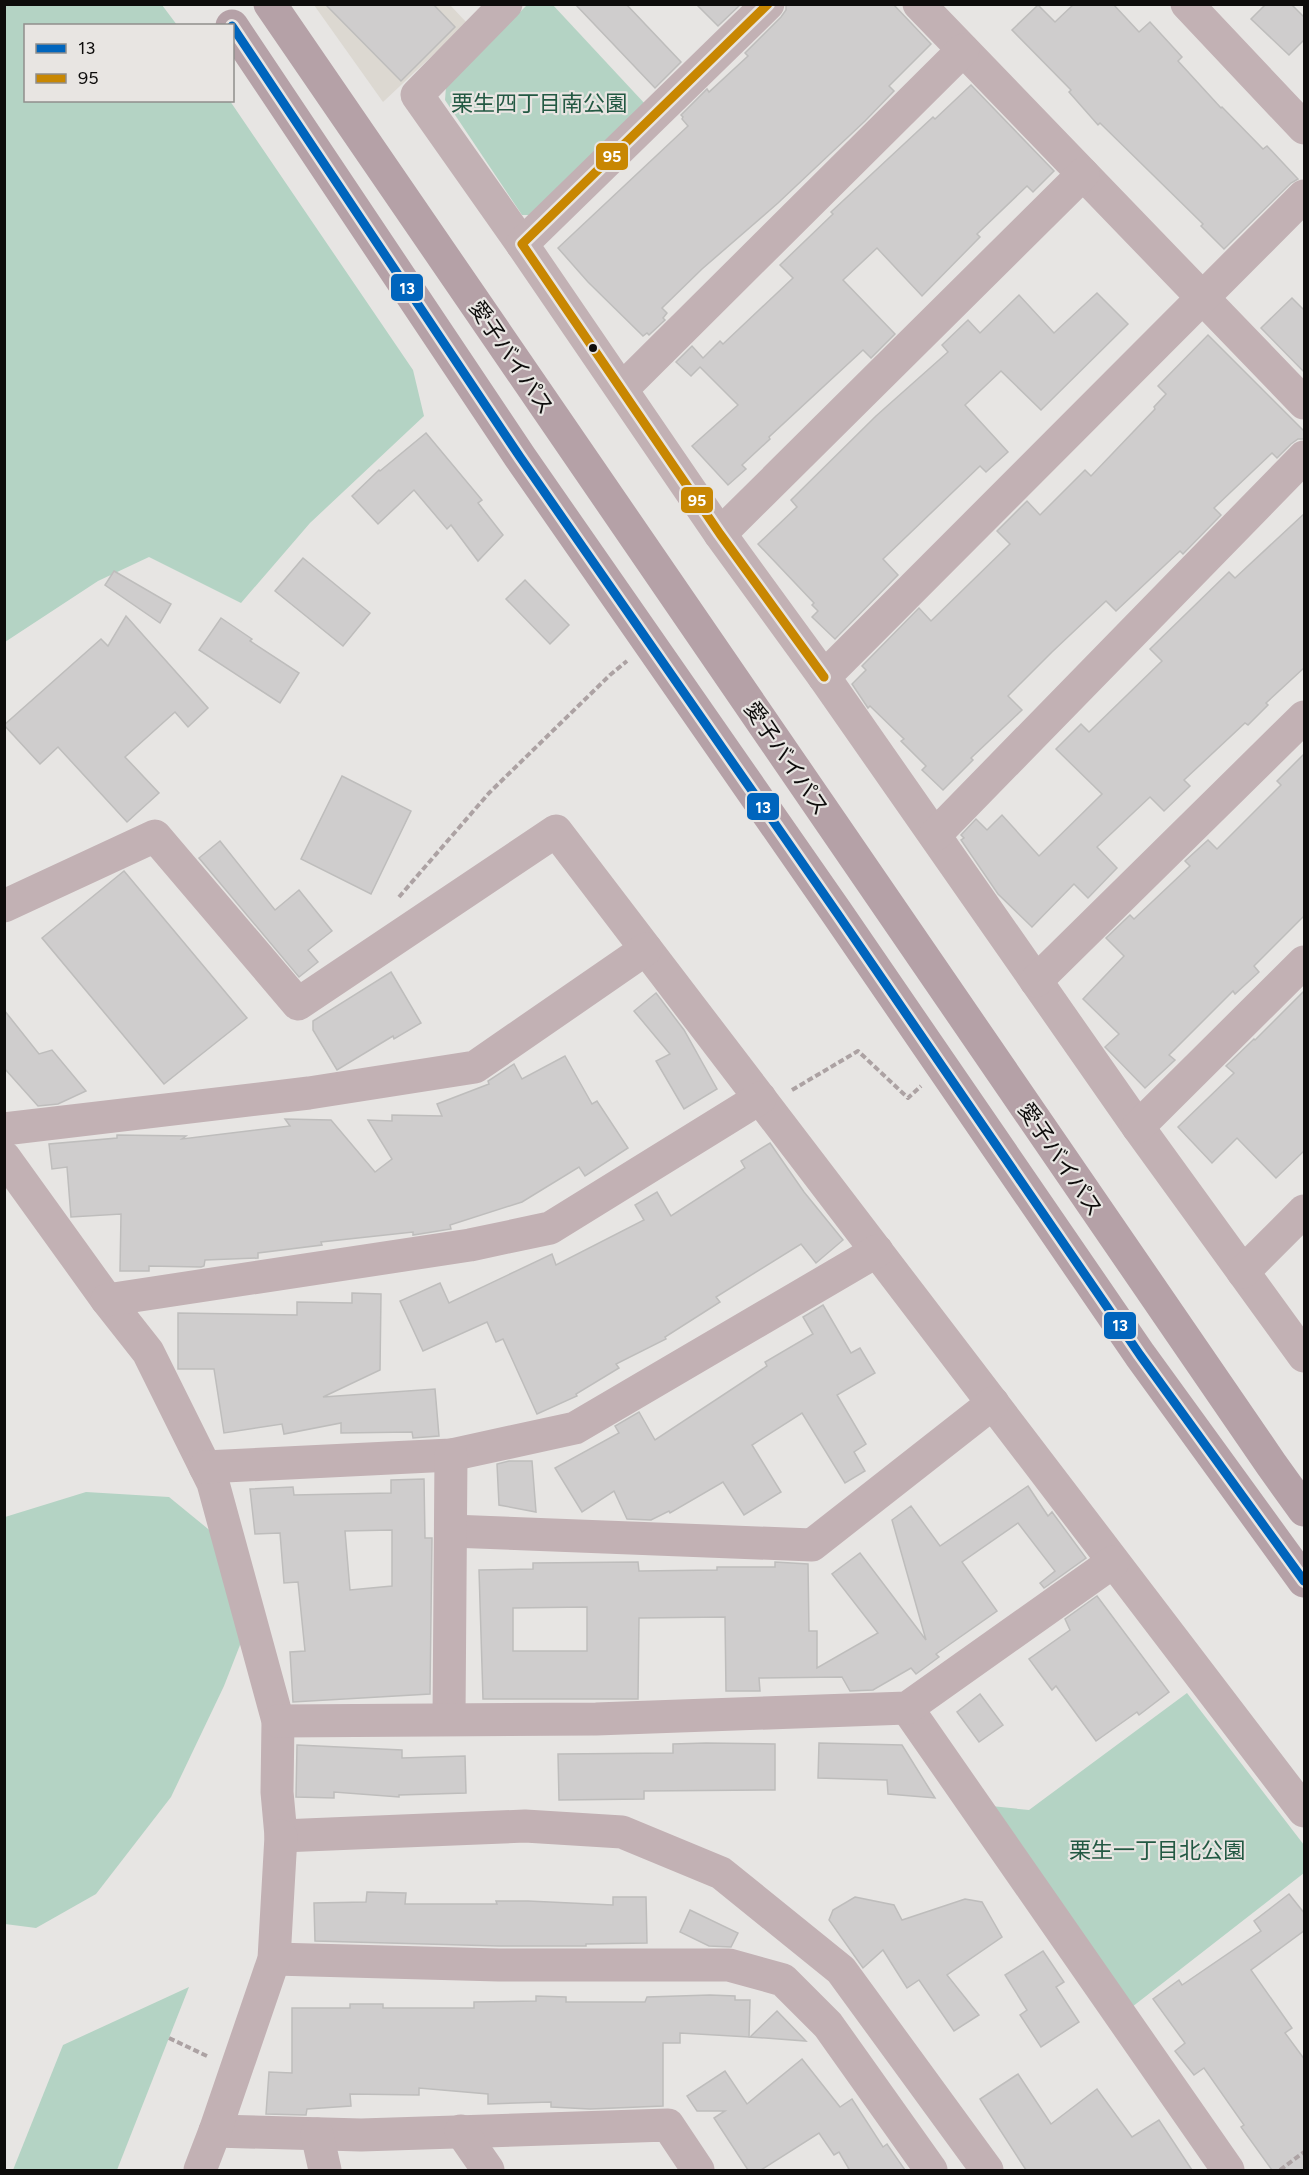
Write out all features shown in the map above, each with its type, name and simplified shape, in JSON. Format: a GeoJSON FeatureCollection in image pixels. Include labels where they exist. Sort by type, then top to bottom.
{"type":"FeatureCollection","features":[{"type":"Feature","properties":{"kind":"highway","name":"愛子バイパス"},"geometry":{"type":"LineString","coordinates":[[218,4],[231,24]]}},
{"type":"Feature","properties":{"kind":"highway","name":"愛子バイパス"},"geometry":{"type":"LineString","coordinates":[[270,4],[1264,1455],[1305,1510]]}},
{"type":"Feature","properties":{"kind":"highway","name":"愛子バイパス"},"geometry":{"type":"LineString","coordinates":[[234,29],[520,457],[844,922],[1140,1355],[1305,1581]]}},
{"type":"Feature","properties":{"kind":"street"},"geometry":{"type":"LineString","coordinates":[[506,4],[417,95],[720,534],[824,677],[1138,1127],[1305,1356]]}},
{"type":"Feature","properties":{"kind":"street"},"geometry":{"type":"LineString","coordinates":[[522,244],[768,4]]}},
{"type":"Feature","properties":{"kind":"street"},"geometry":{"type":"LineString","coordinates":[[919,4],[1305,403]]}},
{"type":"Feature","properties":{"kind":"street"},"geometry":{"type":"LineString","coordinates":[[1187,4],[1305,128]]}},
{"type":"Feature","properties":{"kind":"street"},"geometry":{"type":"LineString","coordinates":[[622,389],[963,50]]}},
{"type":"Feature","properties":{"kind":"street"},"geometry":{"type":"LineString","coordinates":[[720,534],[1083,174]]}},
{"type":"Feature","properties":{"kind":"street"},"geometry":{"type":"LineString","coordinates":[[824,677],[1305,196]]}},
{"type":"Feature","properties":{"kind":"street"},"geometry":{"type":"LineString","coordinates":[[935,835],[1305,457]]}},
{"type":"Feature","properties":{"kind":"street"},"geometry":{"type":"LineString","coordinates":[[1036,981],[1305,717]]}},
{"type":"Feature","properties":{"kind":"street"},"geometry":{"type":"LineString","coordinates":[[4,906],[155,836],[298,1004],[556,831],[1305,1811]]}},
{"type":"Feature","properties":{"kind":"street"},"geometry":{"type":"LineString","coordinates":[[4,1129],[309,1094],[475,1067],[646,949]]}},
{"type":"Feature","properties":{"kind":"street"},"geometry":{"type":"LineString","coordinates":[[1138,1127],[1305,962]]}},
{"type":"Feature","properties":{"kind":"street"},"geometry":{"type":"LineString","coordinates":[[107,1299],[470,1245],[550,1228],[763,1102]]}},
{"type":"Feature","properties":{"kind":"street"},"geometry":{"type":"LineString","coordinates":[[4,1157],[148,1352],[213,1483],[278,1721],[277,1792],[281,1836],[274,1959],[200,2170]]}},
{"type":"Feature","properties":{"kind":"street"},"geometry":{"type":"LineString","coordinates":[[1243,1272],[1305,1211]]}},
{"type":"Feature","properties":{"kind":"street"},"geometry":{"type":"LineString","coordinates":[[205,1467],[451,1455],[575,1428],[877,1251]]}},
{"type":"Feature","properties":{"kind":"street"},"geometry":{"type":"LineString","coordinates":[[451,1531],[812,1545],[993,1403]]}},
{"type":"Feature","properties":{"kind":"street"},"geometry":{"type":"LineString","coordinates":[[449,1718],[451,1455]]}},
{"type":"Feature","properties":{"kind":"street"},"geometry":{"type":"LineString","coordinates":[[278,1721],[449,1718],[596,1719],[907,1708],[1113,1562]]}},
{"type":"Feature","properties":{"kind":"street"},"geometry":{"type":"LineString","coordinates":[[907,1708],[1228,2170]]}},
{"type":"Feature","properties":{"kind":"street"},"geometry":{"type":"LineString","coordinates":[[281,1836],[525,1826],[622,1832],[721,1873],[841,1970],[987,2170]]}},
{"type":"Feature","properties":{"kind":"street"},"geometry":{"type":"LineString","coordinates":[[274,1959],[499,1965],[729,1965],[783,1980],[828,2025],[931,2170]]}},
{"type":"Feature","properties":{"kind":"street"},"geometry":{"type":"LineString","coordinates":[[215,2132],[361,2135],[668,2125],[698,2170]]}},
{"type":"Feature","properties":{"kind":"street"},"geometry":{"type":"LineString","coordinates":[[461,2131],[488,2170]]}},
{"type":"Feature","properties":{"kind":"street"},"geometry":{"type":"LineString","coordinates":[[317,2134],[326,2170]]}},
{"type":"Feature","properties":{"kind":"path"},"geometry":{"type":"LineString","coordinates":[[395,901],[489,793],[610,675],[635,655]]}},
{"type":"Feature","properties":{"kind":"path"},"geometry":{"type":"LineString","coordinates":[[763,1102],[858,1051],[908,1098],[924,1084]]}},
{"type":"Feature","properties":{"kind":"path"},"geometry":{"type":"LineString","coordinates":[[169,2038],[236,2071]]}},
{"type":"Feature","properties":{"kind":"path"},"geometry":{"type":"LineString","coordinates":[[1280,2170],[1305,2152]]}},
{"type":"Feature","properties":{"kind":"shaded area"},"geometry":{"type":"Polygon","coordinates":[[[314,5],[450,5],[467,23],[383,102],[314,5]]]}},
{"type":"Feature","properties":{"kind":"green space","name":"栗生四丁目南公園"},"geometry":{"type":"Polygon","coordinates":[[[552,4],[646,105],[536,215],[522,215],[445,100],[446,87],[527,5],[552,4]]]}},
{"type":"Feature","properties":{"kind":"green space"},"geometry":{"type":"Polygon","coordinates":[[[5,5],[162,5],[176,24],[24,24],[24,102],[231,102],[413,370],[424,416],[310,523],[241,603],[149,557],[98,581],[5,642],[5,5]]]}},
{"type":"Feature","properties":{"kind":"green space"},"geometry":{"type":"Polygon","coordinates":[[[86,1492],[169,1497],[246,1560],[256,1604],[224,1686],[171,1797],[96,1894],[36,1928],[5,1924],[5,1517],[86,1492]]]}},
{"type":"Feature","properties":{"kind":"green space","name":"栗生一丁目北公園"},"geometry":{"type":"Polygon","coordinates":[[[1187,1693],[1304,1845],[1304,1873],[1132,2007],[991,1806],[1029,1810],[1187,1693]]]}},
{"type":"Feature","properties":{"kind":"green space"},"geometry":{"type":"Polygon","coordinates":[[[189,1987],[117,2170],[13,2170],[63,2045],[189,1987]]]}},
{"type":"Feature","properties":{"kind":"building"},"geometry":{"type":"Polygon","coordinates":[[[325,4],[433,4],[455,27],[401,81],[325,4]]]}},
{"type":"Feature","properties":{"kind":"building"},"geometry":{"type":"Polygon","coordinates":[[[575,4],[626,4],[681,62],[655,88],[575,4]]]}},
{"type":"Feature","properties":{"kind":"building"},"geometry":{"type":"Polygon","coordinates":[[[696,4],[741,4],[718,26],[696,4]]]}},
{"type":"Feature","properties":{"kind":"building"},"geometry":{"type":"Polygon","coordinates":[[[786,4],[893,4],[931,44],[889,86],[894,91],[865,121],[778,203],[702,269],[662,308],[667,313],[663,318],[665,320],[649,335],[647,333],[643,336],[588,282],[558,248],[688,126],[681,115],[707,89],[709,92],[748,56],[745,53],[781,17],[786,10],[786,4]]]}},
{"type":"Feature","properties":{"kind":"building"},"geometry":{"type":"Polygon","coordinates":[[[1074,4],[1113,4],[1139,32],[1150,22],[1182,57],[1178,61],[1221,108],[1263,149],[1267,146],[1298,179],[1291,183],[1224,249],[1201,226],[1203,224],[1100,123],[1098,125],[1069,92],[1071,90],[1012,30],[1038,5],[1055,22],[1074,4]]]}},
{"type":"Feature","properties":{"kind":"building"},"geometry":{"type":"Polygon","coordinates":[[[1266,4],[1291,4],[1305,18],[1305,39],[1289,55],[1251,19],[1266,4]]]}},
{"type":"Feature","properties":{"kind":"building"},"geometry":{"type":"Polygon","coordinates":[[[971,85],[1054,171],[1033,192],[1027,186],[977,234],[980,237],[922,296],[877,248],[843,280],[895,334],[871,358],[863,350],[769,437],[770,439],[742,465],[746,469],[728,485],[692,446],[738,405],[700,367],[691,376],[676,362],[692,346],[703,358],[720,341],[723,344],[793,278],[780,265],[833,214],[831,212],[933,117],[935,119],[971,85]]]}},
{"type":"Feature","properties":{"kind":"building"},"geometry":{"type":"Polygon","coordinates":[[[1097,293],[1128,324],[1041,410],[1001,371],[965,405],[1008,452],[986,472],[980,466],[883,559],[898,575],[835,639],[812,617],[818,611],[812,605],[814,603],[758,544],[797,507],[791,500],[876,416],[948,352],[942,345],[968,320],[980,333],[1019,295],[1054,333],[1097,293]]]}},
{"type":"Feature","properties":{"kind":"building"},"geometry":{"type":"Polygon","coordinates":[[[1292,298],[1305,311],[1305,373],[1261,328],[1292,298]]]}},
{"type":"Feature","properties":{"kind":"building"},"geometry":{"type":"Polygon","coordinates":[[[1208,335],[1305,432],[1305,439],[1298,439],[1277,458],[1272,453],[1214,508],[1221,515],[1183,554],[1180,551],[1116,611],[1106,601],[1052,652],[1008,696],[1022,710],[971,758],[973,760],[943,790],[922,770],[926,766],[901,741],[904,739],[870,706],[868,708],[852,684],[866,670],[862,666],[919,608],[931,621],[1010,544],[997,531],[1027,501],[1040,515],[1085,470],[1091,476],[1155,409],[1154,407],[1166,394],[1158,386],[1208,335]]]}},
{"type":"Feature","properties":{"kind":"building"},"geometry":{"type":"Polygon","coordinates":[[[426,433],[482,500],[478,503],[503,535],[478,561],[451,525],[447,529],[414,490],[378,524],[352,496],[379,470],[426,433]]]}},
{"type":"Feature","properties":{"kind":"building"},"geometry":{"type":"Polygon","coordinates":[[[1305,513],[1305,667],[1266,703],[1268,705],[1248,725],[1245,723],[1184,780],[1190,786],[1164,811],[1150,797],[1097,847],[1117,868],[1088,898],[1074,884],[1032,927],[998,894],[961,840],[964,838],[961,835],[976,819],[987,830],[1002,815],[1039,856],[1102,794],[1056,749],[1081,724],[1089,732],[1162,661],[1150,649],[1229,572],[1235,578],[1305,513]]]}},
{"type":"Feature","properties":{"kind":"building"},"geometry":{"type":"Polygon","coordinates":[[[303,558],[370,613],[343,646],[275,591],[303,558]]]}},
{"type":"Feature","properties":{"kind":"building"},"geometry":{"type":"Polygon","coordinates":[[[114,571],[171,604],[160,623],[105,585],[114,571]]]}},
{"type":"Feature","properties":{"kind":"building"},"geometry":{"type":"Polygon","coordinates":[[[525,580],[569,625],[550,644],[506,599],[525,580]]]}},
{"type":"Feature","properties":{"kind":"building"},"geometry":{"type":"Polygon","coordinates":[[[126,616],[208,708],[188,727],[175,712],[125,757],[159,793],[127,822],[58,747],[40,764],[4,725],[101,639],[108,646],[126,616]]]}},
{"type":"Feature","properties":{"kind":"building"},"geometry":{"type":"Polygon","coordinates":[[[221,618],[252,639],[250,641],[299,673],[280,703],[199,650],[221,618]]]}},
{"type":"Feature","properties":{"kind":"building"},"geometry":{"type":"Polygon","coordinates":[[[1305,753],[1305,915],[1254,966],[1259,972],[1235,994],[1233,991],[1169,1055],[1175,1060],[1145,1088],[1105,1047],[1119,1034],[1083,999],[1124,956],[1106,938],[1130,915],[1134,919],[1190,866],[1185,861],[1208,840],[1217,849],[1281,785],[1277,781],[1305,753]]]}},
{"type":"Feature","properties":{"kind":"building"},"geometry":{"type":"Polygon","coordinates":[[[342,776],[411,811],[371,894],[301,859],[342,776]]]}},
{"type":"Feature","properties":{"kind":"building"},"geometry":{"type":"Polygon","coordinates":[[[220,841],[275,910],[299,890],[332,931],[308,950],[318,962],[299,977],[199,858],[220,841]]]}},
{"type":"Feature","properties":{"kind":"building"},"geometry":{"type":"Polygon","coordinates":[[[124,871],[247,1018],[164,1084],[42,938],[124,871]]]}},
{"type":"Feature","properties":{"kind":"building"},"geometry":{"type":"Polygon","coordinates":[[[391,972],[421,1023],[394,1039],[393,1036],[337,1070],[313,1030],[313,1021],[391,972]]]}},
{"type":"Feature","properties":{"kind":"building"},"geometry":{"type":"Polygon","coordinates":[[[1305,990],[1305,1150],[1276,1178],[1237,1138],[1212,1163],[1178,1127],[1234,1073],[1226,1066],[1305,990]]]}},
{"type":"Feature","properties":{"kind":"building"},"geometry":{"type":"Polygon","coordinates":[[[656,993],[684,1030],[717,1089],[684,1109],[656,1061],[670,1054],[634,1011],[656,993]]]}},
{"type":"Feature","properties":{"kind":"building"},"geometry":{"type":"Polygon","coordinates":[[[4,1010],[39,1054],[52,1050],[86,1091],[58,1104],[38,1106],[4,1068],[4,1010]]]}},
{"type":"Feature","properties":{"kind":"building"},"geometry":{"type":"Polygon","coordinates":[[[565,1056],[592,1104],[597,1101],[628,1148],[585,1176],[579,1167],[522,1202],[450,1225],[451,1229],[413,1235],[413,1232],[321,1242],[322,1245],[258,1253],[258,1258],[205,1260],[204,1266],[201,1267],[149,1266],[149,1271],[120,1271],[121,1214],[71,1217],[67,1167],[52,1169],[49,1144],[117,1138],[117,1135],[186,1136],[182,1139],[290,1126],[285,1119],[331,1120],[375,1172],[392,1159],[368,1120],[392,1121],[392,1115],[442,1116],[437,1104],[489,1084],[488,1081],[514,1064],[522,1079],[565,1056]]]}},
{"type":"Feature","properties":{"kind":"building"},"geometry":{"type":"Polygon","coordinates":[[[770,1143],[804,1192],[843,1240],[816,1263],[801,1244],[716,1297],[720,1302],[665,1337],[666,1339],[616,1364],[619,1368],[576,1394],[577,1396],[537,1414],[503,1339],[496,1342],[487,1322],[423,1351],[400,1301],[440,1283],[449,1303],[552,1254],[556,1265],[644,1220],[635,1205],[657,1192],[671,1216],[745,1168],[741,1161],[770,1143]]]}},
{"type":"Feature","properties":{"kind":"building"},"geometry":{"type":"Polygon","coordinates":[[[352,1293],[381,1294],[380,1370],[323,1397],[435,1389],[439,1436],[413,1438],[412,1432],[341,1433],[341,1423],[284,1434],[282,1424],[224,1433],[214,1369],[178,1369],[178,1313],[297,1315],[297,1302],[352,1303],[352,1293]]]}},
{"type":"Feature","properties":{"kind":"building"},"geometry":{"type":"Polygon","coordinates":[[[823,1305],[851,1353],[860,1348],[875,1373],[837,1395],[866,1444],[854,1452],[865,1471],[845,1483],[802,1413],[752,1445],[781,1492],[744,1515],[723,1482],[670,1513],[669,1511],[651,1520],[627,1519],[614,1491],[582,1512],[555,1468],[619,1433],[615,1426],[639,1412],[655,1440],[767,1366],[765,1362],[813,1334],[803,1317],[823,1305]]]}},
{"type":"Feature","properties":{"kind":"building"},"geometry":{"type":"Polygon","coordinates":[[[509,1461],[532,1461],[536,1512],[499,1505],[497,1464],[509,1461]]]}},
{"type":"Feature","properties":{"kind":"building"},"geometry":{"type":"Polygon","coordinates":[[[424,1479],[425,1538],[432,1538],[430,1694],[293,1702],[290,1652],[305,1651],[298,1582],[284,1583],[280,1533],[255,1534],[250,1489],[293,1487],[294,1495],[391,1493],[391,1480],[424,1479]],[[392,1530],[345,1531],[350,1590],[392,1586],[392,1530]]]}},
{"type":"Feature","properties":{"kind":"building"},"geometry":{"type":"Polygon","coordinates":[[[1028,1486],[1048,1516],[1052,1512],[1086,1558],[1044,1588],[1040,1583],[1055,1571],[1018,1523],[962,1562],[997,1611],[936,1654],[939,1657],[916,1674],[911,1668],[873,1690],[850,1691],[842,1677],[759,1678],[760,1691],[726,1691],[725,1617],[639,1618],[638,1699],[483,1699],[479,1570],[533,1569],[533,1563],[638,1562],[639,1571],[775,1567],[775,1562],[808,1564],[809,1631],[817,1631],[817,1668],[878,1633],[832,1574],[860,1553],[926,1640],[892,1520],[911,1506],[940,1546],[1028,1486]],[[587,1607],[513,1608],[513,1651],[587,1651],[587,1607]]]}},
{"type":"Feature","properties":{"kind":"building"},"geometry":{"type":"Polygon","coordinates":[[[1097,1596],[1169,1692],[1139,1715],[1137,1712],[1096,1741],[1056,1686],[1052,1690],[1029,1659],[1070,1630],[1065,1619],[1097,1596]]]}},
{"type":"Feature","properties":{"kind":"building"},"geometry":{"type":"Polygon","coordinates":[[[980,1694],[1003,1725],[979,1742],[957,1712],[980,1694]]]}},
{"type":"Feature","properties":{"kind":"building"},"geometry":{"type":"Polygon","coordinates":[[[819,1743],[902,1745],[935,1798],[888,1794],[887,1780],[818,1778],[819,1743]]]}},
{"type":"Feature","properties":{"kind":"building"},"geometry":{"type":"Polygon","coordinates":[[[673,1744],[775,1744],[775,1790],[644,1791],[644,1799],[559,1800],[558,1754],[673,1753],[673,1744]]]}},
{"type":"Feature","properties":{"kind":"building"},"geometry":{"type":"Polygon","coordinates":[[[297,1745],[402,1750],[402,1758],[465,1756],[466,1793],[399,1795],[399,1797],[334,1792],[334,1798],[296,1797],[297,1745]]]}},
{"type":"Feature","properties":{"kind":"building"},"geometry":{"type":"Polygon","coordinates":[[[367,1892],[406,1893],[405,1904],[497,1904],[496,1901],[528,1901],[613,1905],[613,1897],[646,1897],[647,1943],[499,1946],[315,1941],[314,1903],[366,1902],[367,1892]]]}},
{"type":"Feature","properties":{"kind":"building"},"geometry":{"type":"Polygon","coordinates":[[[1289,1894],[1305,1914],[1305,1930],[1251,1970],[1292,2028],[1285,2033],[1305,2060],[1305,2170],[1272,2170],[1241,2127],[1244,2125],[1204,2068],[1194,2075],[1175,2051],[1185,2043],[1153,1999],[1179,1980],[1182,1985],[1261,1931],[1254,1921],[1289,1894]]]}},
{"type":"Feature","properties":{"kind":"building"},"geometry":{"type":"Polygon","coordinates":[[[855,1897],[894,1905],[902,1920],[965,1899],[982,1902],[1002,1937],[947,1975],[979,2015],[954,2031],[919,1980],[907,1988],[883,1950],[863,1968],[829,1920],[833,1910],[855,1897]]]}},
{"type":"Feature","properties":{"kind":"building"},"geometry":{"type":"Polygon","coordinates":[[[690,1910],[738,1933],[731,1947],[709,1946],[680,1932],[690,1910]]]}},
{"type":"Feature","properties":{"kind":"building"},"geometry":{"type":"Polygon","coordinates":[[[1043,1951],[1064,1982],[1056,1987],[1079,2022],[1041,2047],[1020,2015],[1027,2010],[1005,1975],[1043,1951]]]}},
{"type":"Feature","properties":{"kind":"building"},"geometry":{"type":"Polygon","coordinates":[[[536,1996],[566,1997],[566,2002],[645,2002],[647,1997],[735,1996],[735,2000],[750,2000],[749,2037],[680,2033],[680,2043],[663,2043],[663,2106],[590,2109],[551,2107],[551,2102],[488,2104],[488,2094],[419,2088],[419,2095],[350,2094],[351,2106],[307,2109],[306,2115],[266,2114],[269,2072],[292,2073],[292,2008],[350,2008],[350,2004],[383,2004],[383,2008],[474,2008],[474,2002],[536,2001],[536,1996]]]}},
{"type":"Feature","properties":{"kind":"building"},"geometry":{"type":"Polygon","coordinates":[[[777,2011],[806,2041],[750,2037],[777,2011]]]}},
{"type":"Feature","properties":{"kind":"building"},"geometry":{"type":"Polygon","coordinates":[[[802,2059],[840,2107],[852,2099],[883,2147],[887,2144],[905,2170],[846,2170],[849,2169],[839,2152],[834,2155],[819,2133],[761,2170],[748,2170],[714,2118],[725,2111],[697,2111],[687,2096],[725,2071],[747,2104],[802,2059]]]}},
{"type":"Feature","properties":{"kind":"building"},"geometry":{"type":"Polygon","coordinates":[[[1018,2074],[1051,2124],[1097,2089],[1132,2137],[1159,2120],[1192,2170],[1026,2170],[980,2099],[1018,2074]]]}},
{"type":"Feature","properties":{"kind":"transit line","name":"95"},"geometry":{"type":"LineString","coordinates":[[768,4],[522,244],[720,534],[824,677]]}},
{"type":"Feature","properties":{"kind":"transit line","name":"13"},"geometry":{"type":"LineString","coordinates":[[234,29],[520,457],[1140,1355],[1304,1581]]}}]}
